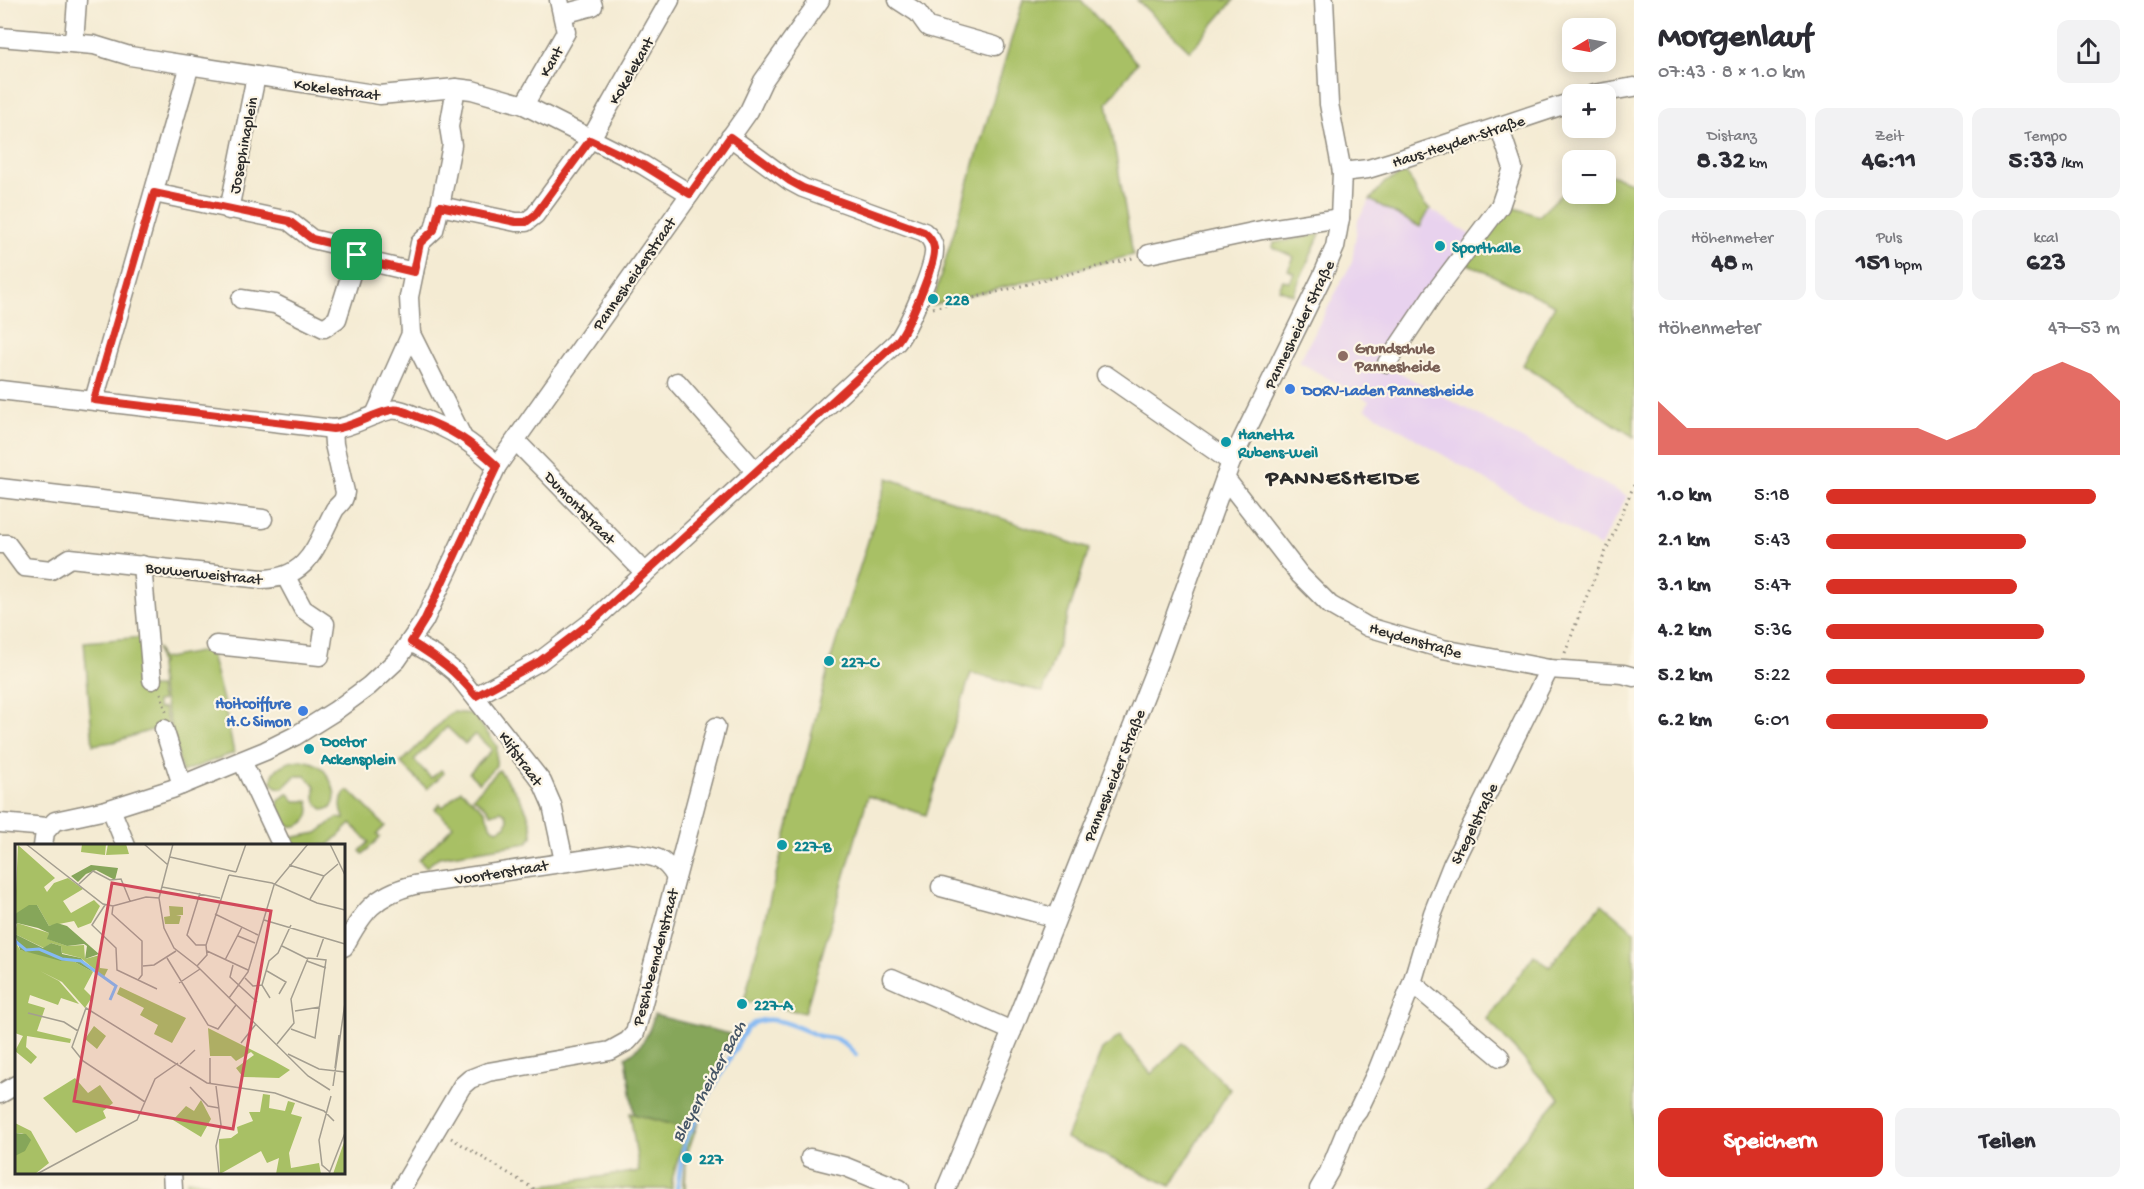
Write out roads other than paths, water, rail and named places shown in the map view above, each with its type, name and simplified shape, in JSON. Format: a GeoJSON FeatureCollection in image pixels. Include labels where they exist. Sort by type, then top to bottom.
{"type":"FeatureCollection","features":[{"type":"Feature","properties":{"kind":"street"},"geometry":{"type":"LineString","coordinates":[[74,43],[77,0]]}},
{"type":"Feature","properties":{"kind":"street","name":"Kant"},"geometry":{"type":"LineString","coordinates":[[524,105],[566,32],[561,7],[593,6],[591,0]]}},
{"type":"Feature","properties":{"kind":"street","name":"Kokelekant"},"geometry":{"type":"LineString","coordinates":[[440,206],[516,222],[526,222],[535,215],[590,140],[670,0]]}},
{"type":"Feature","properties":{"kind":"street","name":"Pannesheiderstraat"},"geometry":{"type":"LineString","coordinates":[[411,642],[424,621],[497,466],[749,111],[763,81],[820,0]]}},
{"type":"Feature","properties":{"kind":"street"},"geometry":{"type":"LineString","coordinates":[[898,0],[918,13],[928,27],[995,46]]}},
{"type":"Feature","properties":{"kind":"street","name":"Pannesheider Straße"},"geometry":{"type":"LineString","coordinates":[[946,1189],[1012,1031],[1161,655],[1228,470],[1335,247],[1340,218],[1342,172],[1329,104],[1324,0]]}},
{"type":"Feature","properties":{"kind":"street","name":"Kokelestraat"},"geometry":{"type":"LineString","coordinates":[[0,36],[104,47],[130,56],[380,95],[456,88],[472,90],[524,105],[643,165],[690,194]]}},
{"type":"Feature","properties":{"kind":"street"},"geometry":{"type":"LineString","coordinates":[[94,400],[190,65]]}},
{"type":"Feature","properties":{"kind":"street","name":"Josephinaplein"},"geometry":{"type":"LineString","coordinates":[[154,193],[229,210],[256,76]]}},
{"type":"Feature","properties":{"kind":"street"},"geometry":{"type":"LineString","coordinates":[[1616,90],[1634,87]]}},
{"type":"Feature","properties":{"kind":"street"},"geometry":{"type":"LineString","coordinates":[[456,88],[449,127],[452,145],[440,206],[434,230],[420,243],[409,297],[411,334],[462,436]]}},
{"type":"Feature","properties":{"kind":"street","name":"Haus-Heyden-Straße"},"geometry":{"type":"LineString","coordinates":[[1342,172],[1368,169],[1395,161],[1562,105]]}},
{"type":"Feature","properties":{"kind":"street"},"geometry":{"type":"LineString","coordinates":[[1387,363],[1432,296],[1500,206],[1513,168],[1499,126]]}},
{"type":"Feature","properties":{"kind":"street"},"geometry":{"type":"LineString","coordinates":[[43,844],[47,827],[61,818],[111,808],[182,785],[242,761],[295,736],[369,686],[397,660],[411,642],[434,655],[455,672],[476,696],[540,661],[594,620],[897,342],[914,312],[933,259],[934,248],[931,239],[924,232],[803,188],[781,175],[730,137]]}},
{"type":"Feature","properties":{"kind":"street"},"geometry":{"type":"LineString","coordinates":[[229,210],[289,221],[312,239],[346,247],[367,261],[414,272]]}},
{"type":"Feature","properties":{"kind":"street"},"geometry":{"type":"LineString","coordinates":[[1149,254],[1262,230],[1340,218]]}},
{"type":"Feature","properties":{"kind":"street"},"geometry":{"type":"LineString","coordinates":[[242,299],[275,304],[324,328],[337,319],[357,255]]}},
{"type":"Feature","properties":{"kind":"street"},"geometry":{"type":"LineString","coordinates":[[375,415],[411,334]]}},
{"type":"Feature","properties":{"kind":"street"},"geometry":{"type":"LineString","coordinates":[[1106,375],[1228,470]]}},
{"type":"Feature","properties":{"kind":"street"},"geometry":{"type":"LineString","coordinates":[[677,382],[756,472]]}},
{"type":"Feature","properties":{"kind":"street"},"geometry":{"type":"LineString","coordinates":[[0,390],[333,429],[394,409],[446,427],[462,436],[497,466]]}},
{"type":"Feature","properties":{"kind":"street","name":"Bouwerweistraat"},"geometry":{"type":"LineString","coordinates":[[0,544],[6,544],[24,567],[51,570],[70,558],[262,579],[286,577],[306,563],[335,509],[345,498],[333,429]]}},
{"type":"Feature","properties":{"kind":"street","name":"Dumontstraat"},"geometry":{"type":"LineString","coordinates":[[516,441],[645,573]]}},
{"type":"Feature","properties":{"kind":"street","name":"Heydenstraße"},"geometry":{"type":"LineString","coordinates":[[1228,470],[1300,575],[1330,605],[1368,627],[1443,649],[1555,669],[1623,674],[1634,677]]}},
{"type":"Feature","properties":{"kind":"street"},"geometry":{"type":"LineString","coordinates":[[0,488],[263,519]]}},
{"type":"Feature","properties":{"kind":"street"},"geometry":{"type":"LineString","coordinates":[[142,565],[152,680]]}},
{"type":"Feature","properties":{"kind":"street"},"geometry":{"type":"LineString","coordinates":[[216,645],[320,656],[325,624],[303,609],[286,577]]}},
{"type":"Feature","properties":{"kind":"street","name":"Stegelstraße"},"geometry":{"type":"LineString","coordinates":[[1319,1189],[1329,1172],[1350,1121],[1358,1110],[1378,1069],[1412,982],[1433,913],[1452,865],[1555,669]]}},
{"type":"Feature","properties":{"kind":"street","name":"Klifstraat"},"geometry":{"type":"LineString","coordinates":[[476,696],[542,782],[552,805],[564,861]]}},
{"type":"Feature","properties":{"kind":"street","name":"Peschbeemdenstraat"},"geometry":{"type":"LineString","coordinates":[[401,1189],[462,1086],[470,1079],[479,1075],[610,1051],[628,1041],[635,1033],[716,727]]}},
{"type":"Feature","properties":{"kind":"street"},"geometry":{"type":"LineString","coordinates":[[164,729],[182,785]]}},
{"type":"Feature","properties":{"kind":"street"},"geometry":{"type":"LineString","coordinates":[[242,761],[281,844]]}},
{"type":"Feature","properties":{"kind":"street"},"geometry":{"type":"LineString","coordinates":[[111,808],[125,844]]}},
{"type":"Feature","properties":{"kind":"street"},"geometry":{"type":"LineString","coordinates":[[0,823],[47,827]]}},
{"type":"Feature","properties":{"kind":"street","name":"Voorterstraat"},"geometry":{"type":"LineString","coordinates":[[345,945],[369,907],[400,889],[564,861],[628,853],[657,857],[668,864],[675,876]]}},
{"type":"Feature","properties":{"kind":"street"},"geometry":{"type":"LineString","coordinates":[[941,887],[1056,918]]}},
{"type":"Feature","properties":{"kind":"street"},"geometry":{"type":"LineString","coordinates":[[892,978],[1012,1031]]}},
{"type":"Feature","properties":{"kind":"street"},"geometry":{"type":"LineString","coordinates":[[1412,982],[1500,1057]]}},
{"type":"Feature","properties":{"kind":"street"},"geometry":{"type":"LineString","coordinates":[[0,1094],[15,1086]]}},
{"type":"Feature","properties":{"kind":"street"},"geometry":{"type":"LineString","coordinates":[[810,1158],[846,1167],[900,1189]]}},
{"type":"Feature","properties":{"kind":"waterway","name":"Bleyerheider Bach"},"geometry":{"type":"LineString","coordinates":[[677,1189],[684,1144],[747,1028],[764,1020],[783,1022],[819,1036],[840,1040],[856,1055]]}},
{"type":"Feature","properties":{"kind":"place","name":"Sporthalle"},"geometry":{"type":"Point","coordinates":[1440,246]}},
{"type":"Feature","properties":{"kind":"place","name":"228"},"geometry":{"type":"Point","coordinates":[933,299]}},
{"type":"Feature","properties":{"kind":"place","name":"Grundschule Pannesheide"},"geometry":{"type":"Point","coordinates":[1343,356]}},
{"type":"Feature","properties":{"kind":"place","name":"DORV-Laden Pannesheide"},"geometry":{"type":"Point","coordinates":[1290,389]}},
{"type":"Feature","properties":{"kind":"place","name":"Hanetta Rubens-Weil"},"geometry":{"type":"Point","coordinates":[1226,442]}},
{"type":"Feature","properties":{"kind":"place","name":"227-C"},"geometry":{"type":"Point","coordinates":[829,661]}},
{"type":"Feature","properties":{"kind":"place","name":"Hoitcoiffure H.C Simon"},"geometry":{"type":"Point","coordinates":[303,711]}},
{"type":"Feature","properties":{"kind":"place","name":"Doctor Ackensplein"},"geometry":{"type":"Point","coordinates":[309,749]}},
{"type":"Feature","properties":{"kind":"place","name":"227-B"},"geometry":{"type":"Point","coordinates":[782,845]}},
{"type":"Feature","properties":{"kind":"place","name":"227-A"},"geometry":{"type":"Point","coordinates":[742,1004]}},
{"type":"Feature","properties":{"kind":"place","name":"227"},"geometry":{"type":"Point","coordinates":[687,1158]}},
{"type":"Feature","properties":{"kind":"district","name":"PANNESHEIDE"},"geometry":{"type":"Point","coordinates":[1343,476]}}]}
